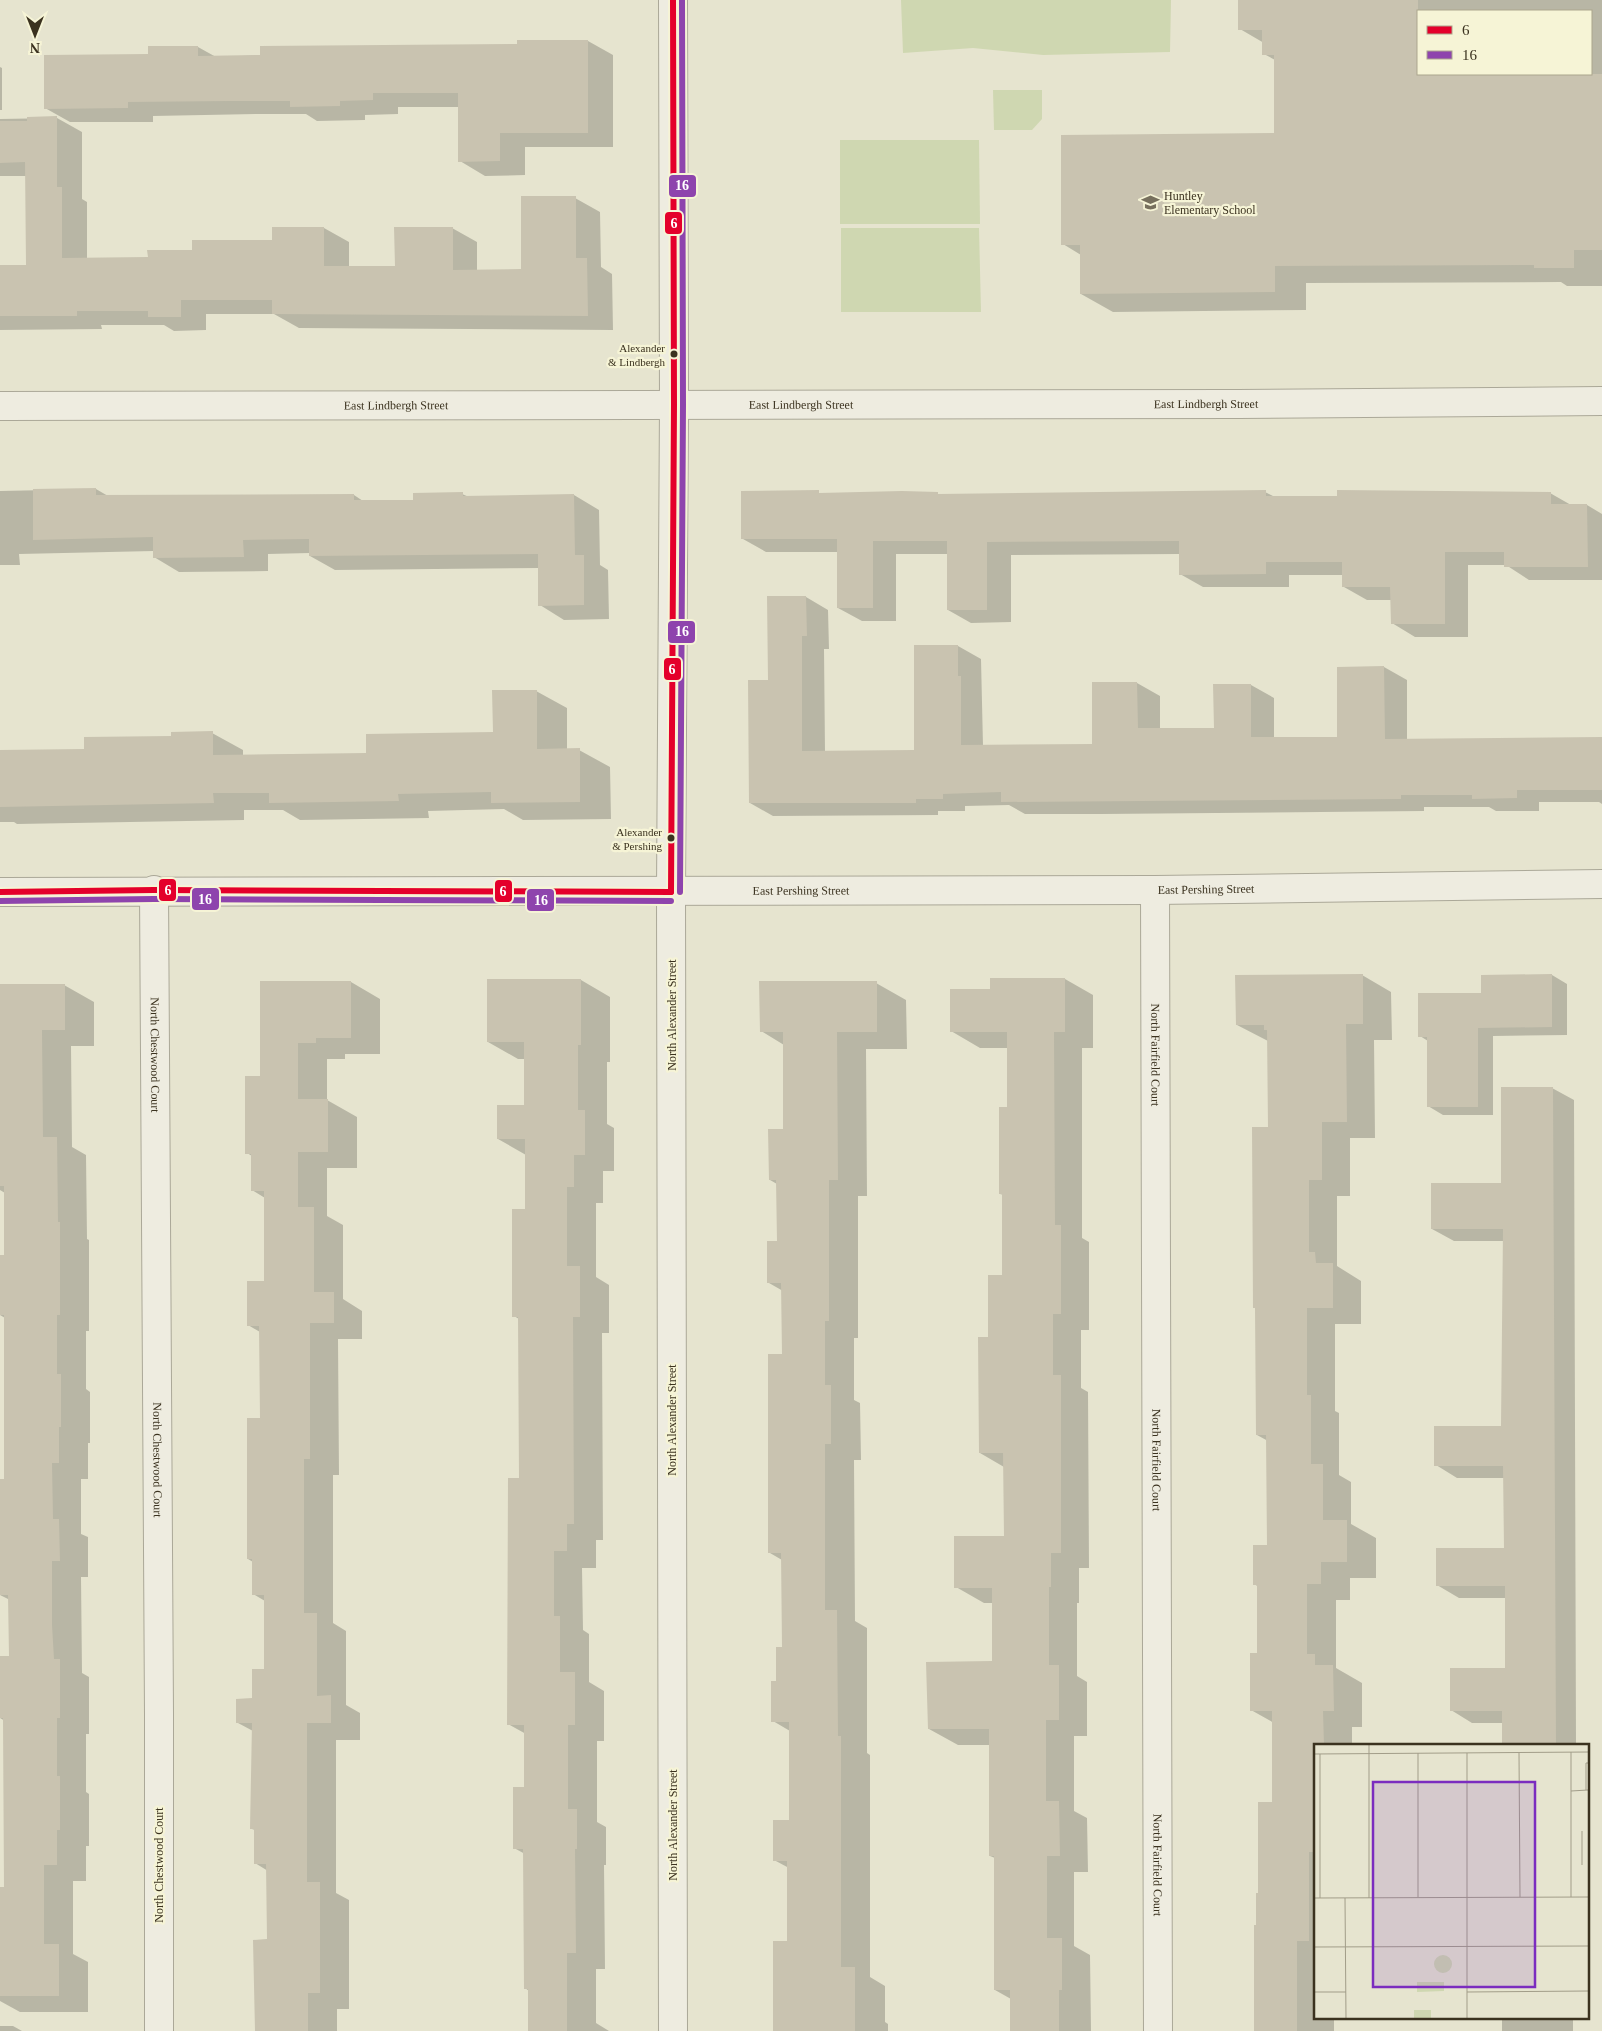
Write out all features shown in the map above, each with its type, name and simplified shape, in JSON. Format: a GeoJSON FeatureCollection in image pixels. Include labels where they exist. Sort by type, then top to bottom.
{"type":"FeatureCollection","features":[{"type":"Feature","properties":{"kind":"street","name":"North Alexander Street"},"geometry":{"type":"LineString","coordinates":[[673,0],[674,404],[671,892],[673,2031]]}},
{"type":"Feature","properties":{"kind":"street","name":"East Lindbergh Street"},"geometry":{"type":"LineString","coordinates":[[0,406],[1238,404],[1602,401]]}},
{"type":"Feature","properties":{"kind":"street","name":"East Pershing Street"},"geometry":{"type":"LineString","coordinates":[[0,892],[154,890],[671,892],[1155,890],[1602,884]]}},
{"type":"Feature","properties":{"kind":"street","name":"North Chestwood Court"},"geometry":{"type":"LineString","coordinates":[[154,890],[159,2031]]}},
{"type":"Feature","properties":{"kind":"street","name":"North Fairfield Court"},"geometry":{"type":"LineString","coordinates":[[1155,890],[1158,2031]]}},
{"type":"Feature","properties":{"kind":"green space"},"geometry":{"type":"Polygon","coordinates":[[[901,0],[1171,0],[1170,52],[1043,55],[973,48],[903,53],[901,0]]]}},
{"type":"Feature","properties":{"kind":"green space"},"geometry":{"type":"Polygon","coordinates":[[[993,90],[1042,90],[1042,119],[1032,130],[994,130],[993,90]]]}},
{"type":"Feature","properties":{"kind":"green space"},"geometry":{"type":"Polygon","coordinates":[[[840,140],[979,140],[980,224],[840,224],[840,140]]]}},
{"type":"Feature","properties":{"kind":"green space"},"geometry":{"type":"Polygon","coordinates":[[[841,228],[979,228],[981,312],[841,312],[841,228]]]}},
{"type":"Feature","properties":{"kind":"building"},"geometry":{"type":"Polygon","coordinates":[[[1238,0],[1418,0],[1417,75],[1602,74],[1602,250],[1574,250],[1574,268],[1534,268],[1534,265],[1275,266],[1275,292],[1080,294],[1080,245],[1061,245],[1061,135],[1274,133],[1274,55],[1262,55],[1262,30],[1238,30],[1238,0]]]}},
{"type":"Feature","properties":{"kind":"building"},"geometry":{"type":"Polygon","coordinates":[[[517,40],[588,40],[588,133],[500,133],[500,161],[458,162],[458,93],[373,93],[373,100],[340,101],[340,106],[290,107],[290,101],[128,102],[128,108],[44,109],[44,55],[148,54],[148,46],[198,46],[198,56],[260,55],[260,46],[517,44],[517,40]]]}},
{"type":"Feature","properties":{"kind":"building"},"geometry":{"type":"Polygon","coordinates":[[[57,116],[57,187],[62,187],[62,258],[148,257],[147,250],[192,250],[192,240],[272,240],[272,227],[324,227],[324,266],[395,266],[394,227],[453,227],[453,270],[521,269],[521,196],[576,196],[576,258],[587,258],[588,316],[272,314],[272,300],[181,300],[181,317],[148,317],[148,311],[77,311],[77,316],[0,316],[0,265],[26,265],[25,162],[0,163],[0,121],[27,121],[27,117],[57,116]]]}},
{"type":"Feature","properties":{"kind":"building"},"geometry":{"type":"Polygon","coordinates":[[[96,488],[96,495],[354,494],[354,500],[413,500],[413,493],[463,492],[463,496],[574,494],[575,555],[584,555],[584,605],[538,606],[538,554],[309,556],[309,539],[243,540],[244,557],[153,558],[153,537],[33,540],[33,489],[96,488]]]}},
{"type":"Feature","properties":{"kind":"building"},"geometry":{"type":"Polygon","coordinates":[[[819,490],[819,493],[902,491],[938,492],[938,494],[1266,490],[1266,496],[1337,496],[1337,490],[1551,492],[1551,504],[1587,504],[1588,567],[1504,567],[1504,552],[1445,552],[1445,624],[1391,624],[1390,587],[1342,587],[1342,562],[1266,562],[1266,574],[1179,575],[1179,541],[987,542],[987,610],[947,610],[947,541],[873,541],[873,608],[837,608],[837,539],[741,539],[741,491],[819,490]]]}},
{"type":"Feature","properties":{"kind":"building"},"geometry":{"type":"Polygon","coordinates":[[[767,596],[806,596],[807,636],[802,636],[802,751],[914,750],[914,645],[958,645],[958,676],[961,676],[961,745],[1092,744],[1092,682],[1137,682],[1138,728],[1214,728],[1213,684],[1251,684],[1251,737],[1337,737],[1337,667],[1384,666],[1385,739],[1602,737],[1602,790],[1517,790],[1517,798],[1472,799],[1472,795],[1401,795],[1401,799],[1001,802],[1001,792],[943,794],[943,799],[916,799],[916,803],[749,803],[748,680],[768,680],[767,596]]]}},
{"type":"Feature","properties":{"kind":"building"},"geometry":{"type":"Polygon","coordinates":[[[492,690],[537,690],[537,749],[580,748],[580,802],[491,803],[491,792],[398,794],[399,801],[269,803],[269,793],[213,793],[214,803],[0,807],[0,750],[84,749],[84,737],[171,736],[171,732],[213,731],[213,755],[366,753],[366,734],[493,732],[492,690]]]}},
{"type":"Feature","properties":{"kind":"building"},"geometry":{"type":"Polygon","coordinates":[[[1363,974],[1363,1024],[1346,1024],[1347,1122],[1322,1122],[1322,1180],[1309,1180],[1309,1252],[1315,1252],[1316,1263],[1333,1263],[1333,1308],[1307,1308],[1307,1395],[1311,1395],[1311,1464],[1323,1464],[1323,1520],[1347,1520],[1347,1562],[1321,1562],[1321,1584],[1307,1584],[1307,1654],[1315,1654],[1315,1665],[1333,1665],[1334,1711],[1323,1711],[1324,1744],[1314,1744],[1314,1852],[1309,1852],[1309,1941],[1297,1941],[1297,2031],[1254,2031],[1254,1925],[1256,1925],[1256,1893],[1258,1893],[1258,1802],[1272,1802],[1272,1711],[1250,1711],[1250,1653],[1257,1653],[1257,1585],[1253,1585],[1253,1545],[1267,1545],[1266,1435],[1256,1435],[1252,1127],[1268,1127],[1267,1030],[1264,1030],[1264,1025],[1236,1025],[1235,975],[1363,974]]]}},
{"type":"Feature","properties":{"kind":"building"},"geometry":{"type":"Polygon","coordinates":[[[1552,974],[1552,1027],[1478,1028],[1478,1107],[1427,1107],[1427,1037],[1418,1037],[1418,993],[1481,993],[1481,975],[1552,974]]]}},
{"type":"Feature","properties":{"kind":"building"},"geometry":{"type":"Polygon","coordinates":[[[990,978],[1065,978],[1065,1032],[1054,1032],[1055,1225],[1061,1225],[1061,1314],[1053,1314],[1053,1375],[1061,1375],[1061,1553],[1051,1553],[1051,1587],[1049,1587],[1049,1665],[1059,1665],[1059,1720],[1046,1720],[1046,1801],[1059,1801],[1060,1856],[1047,1856],[1047,1938],[1062,1938],[1062,1990],[1059,1990],[1059,2031],[1010,2031],[1010,1990],[994,1990],[994,1856],[989,1856],[989,1729],[928,1729],[926,1662],[992,1661],[992,1588],[954,1588],[954,1536],[1004,1536],[1003,1453],[979,1453],[978,1337],[988,1337],[988,1275],[1002,1275],[1002,1194],[999,1194],[999,1107],[1007,1107],[1007,1032],[950,1032],[950,989],[990,989],[990,978]]]}},
{"type":"Feature","properties":{"kind":"building"},"geometry":{"type":"Polygon","coordinates":[[[487,979],[581,979],[581,1045],[578,1045],[578,1110],[585,1110],[585,1155],[574,1155],[574,1187],[567,1187],[567,1266],[580,1266],[580,1317],[573,1317],[574,1524],[567,1524],[567,1551],[554,1551],[554,1616],[560,1616],[560,1672],[575,1672],[575,1725],[568,1725],[568,1809],[577,1809],[577,1849],[575,1849],[576,1953],[567,1953],[567,2031],[528,2031],[528,1989],[524,1989],[523,1849],[513,1849],[513,1787],[524,1787],[524,1725],[507,1725],[508,1478],[519,1478],[518,1317],[512,1317],[512,1209],[525,1209],[525,1139],[497,1139],[497,1105],[524,1105],[524,1042],[487,1042],[487,979]]]}},
{"type":"Feature","properties":{"kind":"building"},"geometry":{"type":"Polygon","coordinates":[[[260,981],[351,981],[351,1038],[316,1038],[316,1043],[298,1043],[298,1099],[328,1099],[328,1152],[298,1152],[298,1207],[314,1207],[314,1292],[334,1292],[334,1323],[310,1323],[310,1459],[304,1459],[304,1613],[317,1613],[317,1696],[331,1695],[331,1723],[307,1723],[307,1882],[320,1882],[320,1993],[308,1993],[308,2031],[255,2031],[253,1940],[267,1939],[266,1864],[254,1864],[254,1829],[250,1829],[252,1723],[236,1723],[236,1699],[252,1698],[252,1669],[264,1669],[264,1595],[252,1595],[252,1559],[247,1559],[247,1418],[260,1418],[259,1326],[247,1326],[247,1281],[264,1281],[264,1191],[251,1191],[251,1154],[245,1154],[245,1076],[260,1076],[260,981]]]}},
{"type":"Feature","properties":{"kind":"building"},"geometry":{"type":"Polygon","coordinates":[[[759,981],[877,981],[877,1032],[837,1032],[838,1180],[829,1180],[829,1321],[825,1321],[825,1385],[831,1385],[831,1444],[825,1444],[825,1610],[837,1610],[838,1736],[841,1736],[841,1967],[855,1967],[855,2031],[773,2031],[773,1941],[787,1941],[787,1861],[773,1861],[773,1820],[789,1820],[789,1722],[771,1722],[771,1681],[776,1681],[776,1647],[782,1647],[781,1553],[768,1553],[768,1354],[782,1354],[781,1283],[767,1283],[767,1241],[777,1241],[776,1180],[769,1180],[768,1129],[783,1129],[783,1032],[760,1032],[759,981]]]}},
{"type":"Feature","properties":{"kind":"building"},"geometry":{"type":"Polygon","coordinates":[[[0,984],[65,984],[65,1030],[42,1030],[43,1137],[57,1137],[58,1222],[60,1222],[60,1315],[57,1315],[57,1374],[61,1374],[61,1427],[59,1427],[59,1463],[52,1463],[53,1519],[59,1519],[60,1561],[52,1561],[52,1625],[54,1659],[60,1659],[60,1718],[57,1718],[57,1776],[60,1776],[60,1830],[57,1830],[57,1865],[44,1865],[44,1944],[59,1944],[59,1996],[0,1996],[0,1887],[4,1887],[3,1718],[0,1718],[0,1656],[9,1656],[8,1595],[0,1595],[0,1479],[4,1479],[4,1315],[0,1315],[0,1255],[4,1255],[4,1186],[0,1186],[0,984]]]}},
{"type":"Feature","properties":{"kind":"building"},"geometry":{"type":"Polygon","coordinates":[[[1501,1087],[1553,1087],[1556,1744],[1502,1744],[1502,1711],[1450,1711],[1450,1668],[1505,1668],[1505,1586],[1436,1586],[1436,1548],[1504,1548],[1503,1466],[1434,1466],[1434,1426],[1501,1426],[1503,1229],[1431,1229],[1431,1183],[1501,1183],[1501,1087]]]}},
{"type":"Feature","properties":{"kind":"transit line","name":"6"},"geometry":{"type":"LineString","coordinates":[[671,892],[674,404],[673,0]]}},
{"type":"Feature","properties":{"kind":"transit line","name":"16"},"geometry":{"type":"LineString","coordinates":[[680,892],[683,404],[682,0]]}},
{"type":"Feature","properties":{"kind":"transit line","name":"6"},"geometry":{"type":"LineString","coordinates":[[0,892],[154,890],[671,892]]}},
{"type":"Feature","properties":{"kind":"transit line","name":"16"},"geometry":{"type":"LineString","coordinates":[[0,901],[154,899],[671,901]]}},
{"type":"Feature","properties":{"kind":"place","name":"Huntley Elementary School"},"geometry":{"type":"Point","coordinates":[1150,203]}},
{"type":"Feature","properties":{"kind":"place","name":"Alexander & Lindbergh"},"geometry":{"type":"Point","coordinates":[674,354]}},
{"type":"Feature","properties":{"kind":"place","name":"Alexander & Pershing"},"geometry":{"type":"Point","coordinates":[671,838]}}]}
